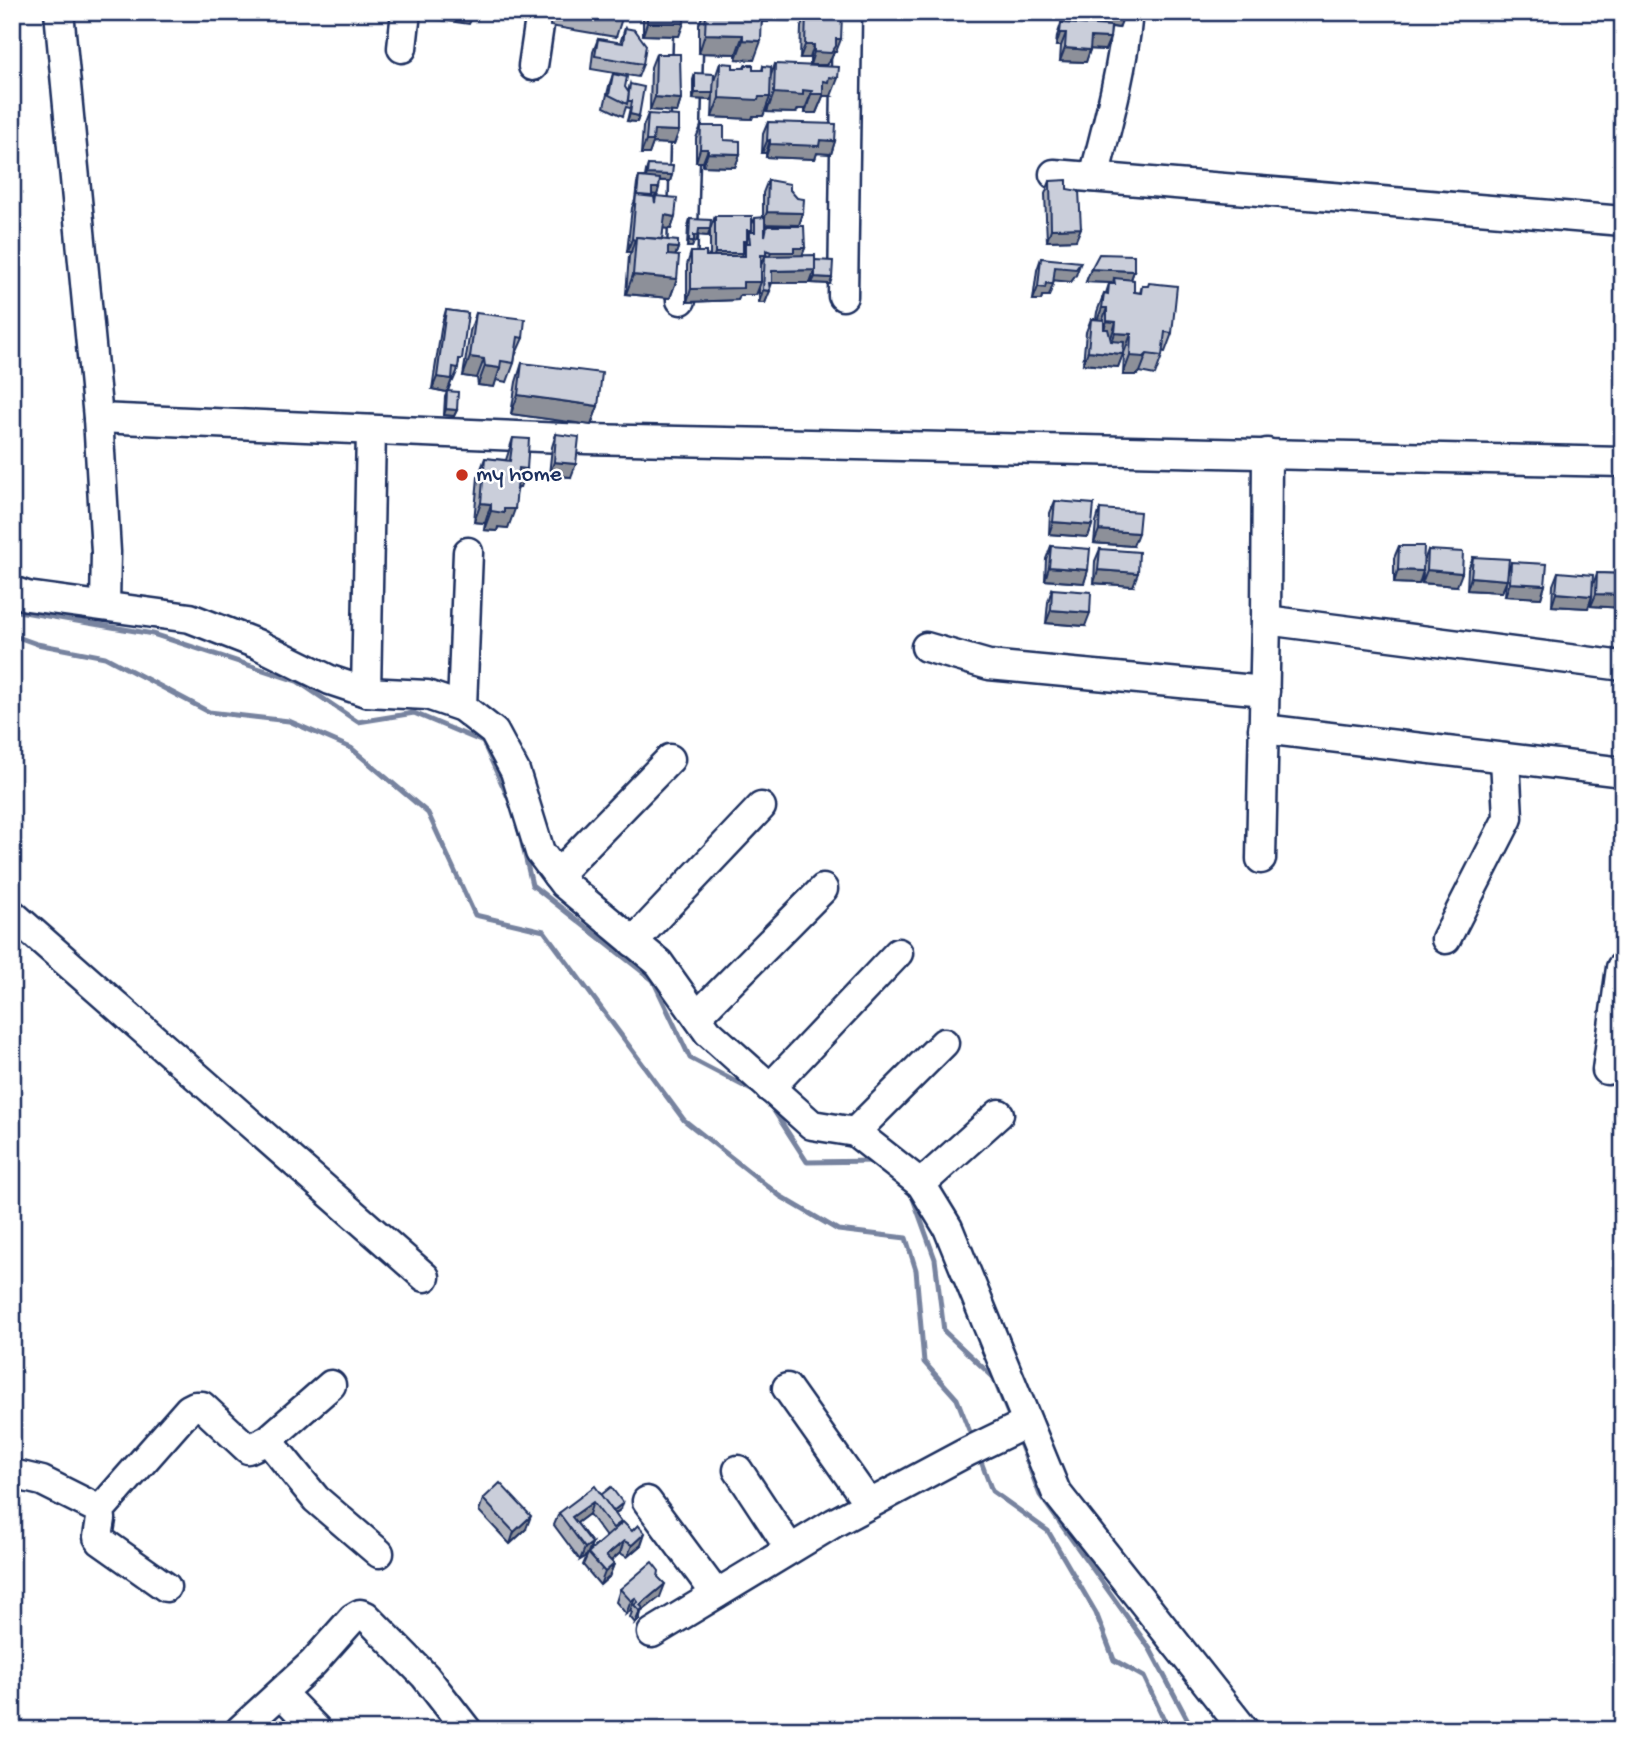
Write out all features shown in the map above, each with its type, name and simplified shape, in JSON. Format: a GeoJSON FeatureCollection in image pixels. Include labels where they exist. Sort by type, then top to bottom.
{"type":"FeatureCollection","features":[{"type":"Feature","properties":{"kind":"street"},"geometry":{"type":"LineString","coordinates":[[59,12],[98,418],[106,552],[105,605]]}},
{"type":"Feature","properties":{"kind":"street"},"geometry":{"type":"LineString","coordinates":[[402,48],[407,12]]}},
{"type":"Feature","properties":{"kind":"street"},"geometry":{"type":"LineString","coordinates":[[533,66],[541,12]]}},
{"type":"Feature","properties":{"kind":"street"},"geometry":{"type":"LineString","coordinates":[[681,300],[690,12]]}},
{"type":"Feature","properties":{"kind":"street"},"geometry":{"type":"LineString","coordinates":[[843,296],[846,12]]}},
{"type":"Feature","properties":{"kind":"street"},"geometry":{"type":"LineString","coordinates":[[1094,177],[1114,99],[1126,38],[1128,12]]}},
{"type":"Feature","properties":{"kind":"street"},"geometry":{"type":"LineString","coordinates":[[1054,174],[1623,221]]}},
{"type":"Feature","properties":{"kind":"street"},"geometry":{"type":"LineString","coordinates":[[98,418],[586,439],[1623,462]]}},
{"type":"Feature","properties":{"kind":"street"},"geometry":{"type":"LineString","coordinates":[[366,692],[371,430]]}},
{"type":"Feature","properties":{"kind":"street"},"geometry":{"type":"LineString","coordinates":[[1261,859],[1266,453]]}},
{"type":"Feature","properties":{"kind":"street"},"geometry":{"type":"LineString","coordinates":[[462,707],[468,552]]}},
{"type":"Feature","properties":{"kind":"street"},"geometry":{"type":"LineString","coordinates":[[12,592],[190,618],[257,644],[330,680],[366,692],[427,695],[462,707],[495,732],[515,771],[540,852],[564,884],[659,963],[708,1032],[812,1125],[855,1132],[922,1184],[948,1228],[1056,1492],[1244,1730]]}},
{"type":"Feature","properties":{"kind":"street"},"geometry":{"type":"LineString","coordinates":[[1266,620],[1623,666]]}},
{"type":"Feature","properties":{"kind":"street"},"geometry":{"type":"LineString","coordinates":[[926,647],[989,665],[1265,691]]}},
{"type":"Feature","properties":{"kind":"street"},"geometry":{"type":"LineString","coordinates":[[1264,729],[1623,772]]}},
{"type":"Feature","properties":{"kind":"street"},"geometry":{"type":"LineString","coordinates":[[1446,939],[1508,818],[1505,758]]}},
{"type":"Feature","properties":{"kind":"street"},"geometry":{"type":"LineString","coordinates":[[557,874],[670,759]]}},
{"type":"Feature","properties":{"kind":"street"},"geometry":{"type":"LineString","coordinates":[[633,942],[761,807]]}},
{"type":"Feature","properties":{"kind":"street"},"geometry":{"type":"LineString","coordinates":[[697,1016],[823,889]]}},
{"type":"Feature","properties":{"kind":"street"},"geometry":{"type":"LineString","coordinates":[[12,914],[425,1278]]}},
{"type":"Feature","properties":{"kind":"street"},"geometry":{"type":"LineString","coordinates":[[770,1088],[898,953]]}},
{"type":"Feature","properties":{"kind":"street"},"geometry":{"type":"LineString","coordinates":[[1607,1070],[1623,968]]}},
{"type":"Feature","properties":{"kind":"street"},"geometry":{"type":"LineString","coordinates":[[855,1132],[944,1043]]}},
{"type":"Feature","properties":{"kind":"street"},"geometry":{"type":"LineString","coordinates":[[922,1184],[999,1114]]}},
{"type":"Feature","properties":{"kind":"street"},"geometry":{"type":"LineString","coordinates":[[166,1587],[98,1538],[100,1510],[189,1409],[202,1406],[245,1449],[252,1448],[268,1440],[331,1385]]}},
{"type":"Feature","properties":{"kind":"street"},"geometry":{"type":"LineString","coordinates":[[787,1388],[869,1504]]}},
{"type":"Feature","properties":{"kind":"street"},"geometry":{"type":"LineString","coordinates":[[652,1633],[869,1504],[1027,1423]]}},
{"type":"Feature","properties":{"kind":"street"},"geometry":{"type":"LineString","coordinates":[[268,1440],[316,1499],[379,1553]]}},
{"type":"Feature","properties":{"kind":"street"},"geometry":{"type":"LineString","coordinates":[[738,1470],[790,1549]]}},
{"type":"Feature","properties":{"kind":"street"},"geometry":{"type":"LineString","coordinates":[[12,1474],[42,1481],[100,1510]]}},
{"type":"Feature","properties":{"kind":"street"},"geometry":{"type":"LineString","coordinates":[[647,1501],[716,1594]]}},
{"type":"Feature","properties":{"kind":"street"},"geometry":{"type":"LineString","coordinates":[[240,1730],[313,1663],[353,1618],[360,1614],[366,1616],[425,1675],[467,1730]]}},
{"type":"Feature","properties":{"kind":"street"},"geometry":{"type":"LineString","coordinates":[[281,1693],[317,1730]]}},
{"type":"Feature","properties":{"kind":"building"},"geometry":{"type":"Polygon","coordinates":[[[590,12],[624,12],[623,18],[590,12]]]}},
{"type":"Feature","properties":{"kind":"building"},"geometry":{"type":"Polygon","coordinates":[[[647,12],[684,12],[684,23],[647,23],[647,12]]]}},
{"type":"Feature","properties":{"kind":"building"},"geometry":{"type":"Polygon","coordinates":[[[706,12],[762,12],[761,41],[743,40],[743,35],[705,34],[706,12]]]}},
{"type":"Feature","properties":{"kind":"building"},"geometry":{"type":"Polygon","coordinates":[[[1065,12],[1077,12],[1076,19],[1065,18],[1065,12]]]}},
{"type":"Feature","properties":{"kind":"building"},"geometry":{"type":"Polygon","coordinates":[[[806,14],[842,16],[841,39],[836,39],[836,46],[831,53],[814,52],[814,45],[805,45],[806,14]]]}},
{"type":"Feature","properties":{"kind":"building"},"geometry":{"type":"Polygon","coordinates":[[[1061,23],[1111,26],[1110,38],[1091,37],[1090,50],[1065,48],[1066,33],[1060,33],[1061,23]]]}},
{"type":"Feature","properties":{"kind":"building"},"geometry":{"type":"Polygon","coordinates":[[[625,28],[635,30],[646,45],[643,64],[595,56],[598,39],[623,43],[625,28]]]}},
{"type":"Feature","properties":{"kind":"building"},"geometry":{"type":"Polygon","coordinates":[[[656,54],[680,54],[681,99],[655,97],[656,54]]]}},
{"type":"Feature","properties":{"kind":"building"},"geometry":{"type":"Polygon","coordinates":[[[720,63],[733,64],[733,68],[753,65],[753,70],[763,70],[763,66],[771,67],[770,97],[759,97],[758,100],[719,98],[720,63]]]}},
{"type":"Feature","properties":{"kind":"building"},"geometry":{"type":"Polygon","coordinates":[[[775,64],[839,67],[838,78],[829,77],[828,82],[823,81],[823,94],[811,94],[812,91],[803,90],[803,95],[774,93],[775,64]]]}},
{"type":"Feature","properties":{"kind":"building"},"geometry":{"type":"Polygon","coordinates":[[[695,73],[714,74],[713,93],[695,93],[695,73]]]}},
{"type":"Feature","properties":{"kind":"building"},"geometry":{"type":"Polygon","coordinates":[[[613,74],[627,77],[627,104],[609,95],[613,74]]]}},
{"type":"Feature","properties":{"kind":"building"},"geometry":{"type":"Polygon","coordinates":[[[630,84],[644,87],[639,116],[630,114],[630,84]]]}},
{"type":"Feature","properties":{"kind":"building"},"geometry":{"type":"Polygon","coordinates":[[[648,114],[679,116],[679,131],[654,130],[653,141],[646,141],[648,114]]]}},
{"type":"Feature","properties":{"kind":"building"},"geometry":{"type":"Polygon","coordinates":[[[768,122],[836,124],[835,141],[820,140],[819,146],[770,144],[770,140],[767,141],[768,122]]]}},
{"type":"Feature","properties":{"kind":"building"},"geometry":{"type":"Polygon","coordinates":[[[701,126],[724,126],[724,140],[740,141],[740,154],[708,153],[708,149],[700,149],[701,126]]]}},
{"type":"Feature","properties":{"kind":"building"},"geometry":{"type":"Polygon","coordinates":[[[648,165],[673,166],[672,175],[647,174],[648,165]]]}},
{"type":"Feature","properties":{"kind":"building"},"geometry":{"type":"Polygon","coordinates":[[[639,177],[660,179],[659,188],[652,188],[652,196],[637,195],[639,177]]]}},
{"type":"Feature","properties":{"kind":"building"},"geometry":{"type":"Polygon","coordinates":[[[768,180],[790,184],[790,190],[797,198],[804,199],[803,213],[767,212],[768,180]]]}},
{"type":"Feature","properties":{"kind":"building"},"geometry":{"type":"Polygon","coordinates":[[[1067,180],[1067,189],[1079,191],[1081,228],[1051,229],[1050,181],[1067,180]]]}},
{"type":"Feature","properties":{"kind":"building"},"geometry":{"type":"Polygon","coordinates":[[[636,195],[654,197],[655,203],[656,196],[677,198],[675,217],[665,215],[662,239],[632,239],[636,195]]]}},
{"type":"Feature","properties":{"kind":"building"},"geometry":{"type":"Polygon","coordinates":[[[715,216],[752,216],[752,230],[747,230],[743,253],[715,253],[715,216]]]}},
{"type":"Feature","properties":{"kind":"building"},"geometry":{"type":"Polygon","coordinates":[[[765,217],[765,236],[767,226],[804,226],[805,248],[794,248],[794,252],[766,250],[766,255],[761,255],[761,282],[743,282],[743,288],[691,289],[691,252],[706,252],[706,256],[745,256],[745,243],[750,243],[749,232],[755,232],[755,218],[765,217]]]}},
{"type":"Feature","properties":{"kind":"building"},"geometry":{"type":"Polygon","coordinates":[[[690,219],[711,220],[710,229],[699,229],[698,236],[694,235],[694,241],[689,241],[690,219]]]}},
{"type":"Feature","properties":{"kind":"building"},"geometry":{"type":"Polygon","coordinates":[[[636,237],[678,241],[678,248],[668,247],[668,255],[679,256],[677,279],[633,275],[636,237]]]}},
{"type":"Feature","properties":{"kind":"building"},"geometry":{"type":"Polygon","coordinates":[[[1099,254],[1134,255],[1134,271],[1091,269],[1099,254]]]}},
{"type":"Feature","properties":{"kind":"building"},"geometry":{"type":"Polygon","coordinates":[[[815,255],[815,270],[772,271],[770,291],[763,290],[765,256],[815,255]]]}},
{"type":"Feature","properties":{"kind":"building"},"geometry":{"type":"Polygon","coordinates":[[[1041,258],[1081,262],[1076,269],[1055,267],[1053,284],[1046,283],[1045,288],[1038,287],[1041,258]]]}},
{"type":"Feature","properties":{"kind":"building"},"geometry":{"type":"Polygon","coordinates":[[[815,260],[833,261],[832,278],[815,277],[815,260]]]}},
{"type":"Feature","properties":{"kind":"building"},"geometry":{"type":"Polygon","coordinates":[[[1114,278],[1134,280],[1134,292],[1141,293],[1142,286],[1148,286],[1149,283],[1177,286],[1172,333],[1165,332],[1162,356],[1130,356],[1131,334],[1115,333],[1116,322],[1107,321],[1107,308],[1102,308],[1104,293],[1108,294],[1109,284],[1115,284],[1114,278]]]}},
{"type":"Feature","properties":{"kind":"building"},"geometry":{"type":"Polygon","coordinates":[[[446,310],[468,313],[462,359],[459,359],[458,368],[453,367],[452,379],[437,377],[446,310]]]}},
{"type":"Feature","properties":{"kind":"building"},"geometry":{"type":"Polygon","coordinates":[[[476,313],[525,319],[523,338],[518,337],[514,363],[501,361],[500,368],[485,366],[484,359],[470,357],[476,313]]]}},
{"type":"Feature","properties":{"kind":"building"},"geometry":{"type":"Polygon","coordinates":[[[1091,319],[1104,320],[1104,329],[1108,329],[1111,341],[1124,342],[1123,354],[1088,351],[1091,319]]]}},
{"type":"Feature","properties":{"kind":"building"},"geometry":{"type":"Polygon","coordinates":[[[522,363],[602,373],[598,406],[518,395],[522,363]]]}},
{"type":"Feature","properties":{"kind":"building"},"geometry":{"type":"Polygon","coordinates":[[[447,391],[458,392],[457,410],[446,409],[447,391]]]}},
{"type":"Feature","properties":{"kind":"building"},"geometry":{"type":"Polygon","coordinates":[[[556,434],[579,437],[576,464],[554,462],[556,434]]]}},
{"type":"Feature","properties":{"kind":"building"},"geometry":{"type":"Polygon","coordinates":[[[513,438],[529,439],[527,469],[519,468],[515,509],[504,509],[504,513],[491,511],[491,504],[481,503],[485,458],[510,461],[513,438]]]}},
{"type":"Feature","properties":{"kind":"building"},"geometry":{"type":"Polygon","coordinates":[[[1055,501],[1094,504],[1092,525],[1053,522],[1055,501]]]}},
{"type":"Feature","properties":{"kind":"building"},"geometry":{"type":"Polygon","coordinates":[[[1100,509],[1140,512],[1138,533],[1099,530],[1100,509]]]}},
{"type":"Feature","properties":{"kind":"building"},"geometry":{"type":"Polygon","coordinates":[[[1051,546],[1090,549],[1088,570],[1049,567],[1051,546]]]}},
{"type":"Feature","properties":{"kind":"building"},"geometry":{"type":"Polygon","coordinates":[[[1399,546],[1424,546],[1423,571],[1398,570],[1399,546]]]}},
{"type":"Feature","properties":{"kind":"building"},"geometry":{"type":"Polygon","coordinates":[[[1100,549],[1139,552],[1138,573],[1098,570],[1100,549]]]}},
{"type":"Feature","properties":{"kind":"building"},"geometry":{"type":"Polygon","coordinates":[[[1428,550],[1463,552],[1462,573],[1427,570],[1428,550]]]}},
{"type":"Feature","properties":{"kind":"building"},"geometry":{"type":"Polygon","coordinates":[[[1473,557],[1509,559],[1507,580],[1471,577],[1473,557]]]}},
{"type":"Feature","properties":{"kind":"building"},"geometry":{"type":"Polygon","coordinates":[[[1511,562],[1547,564],[1545,585],[1510,583],[1511,562]]]}},
{"type":"Feature","properties":{"kind":"building"},"geometry":{"type":"Polygon","coordinates":[[[1558,572],[1593,575],[1592,596],[1556,593],[1558,572]]]}},
{"type":"Feature","properties":{"kind":"building"},"geometry":{"type":"Polygon","coordinates":[[[1597,573],[1623,574],[1623,595],[1596,594],[1597,573]]]}},
{"type":"Feature","properties":{"kind":"building"},"geometry":{"type":"Polygon","coordinates":[[[1052,589],[1091,592],[1090,613],[1051,610],[1052,589]]]}},
{"type":"Feature","properties":{"kind":"building"},"geometry":{"type":"Polygon","coordinates":[[[500,1483],[531,1516],[514,1532],[483,1499],[500,1483]]]}},
{"type":"Feature","properties":{"kind":"building"},"geometry":{"type":"Polygon","coordinates":[[[595,1486],[621,1522],[613,1528],[593,1502],[572,1517],[592,1543],[585,1548],[559,1513],[595,1486]]]}},
{"type":"Feature","properties":{"kind":"building"},"geometry":{"type":"Polygon","coordinates":[[[611,1487],[623,1503],[613,1511],[601,1495],[611,1487]]]}},
{"type":"Feature","properties":{"kind":"building"},"geometry":{"type":"Polygon","coordinates":[[[623,1522],[632,1531],[638,1525],[645,1533],[632,1545],[624,1541],[606,1556],[614,1564],[605,1572],[588,1553],[623,1522]]]}},
{"type":"Feature","properties":{"kind":"building"},"geometry":{"type":"Polygon","coordinates":[[[652,1562],[659,1571],[658,1577],[665,1584],[640,1605],[643,1608],[640,1611],[634,1605],[638,1602],[635,1598],[631,1601],[620,1589],[652,1562]]]}},
{"type":"Feature","properties":{"kind":"waterway"},"geometry":{"type":"LineString","coordinates":[[12,610],[153,634],[297,681],[358,722],[414,713],[483,742],[511,804]]}},
{"type":"Feature","properties":{"kind":"waterway"},"geometry":{"type":"LineString","coordinates":[[12,635],[37,644],[105,657],[209,712],[289,721],[351,748],[428,813],[475,915],[544,931],[684,1120],[780,1196],[838,1230],[906,1238],[916,1270],[924,1362],[957,1399],[973,1440]]}},
{"type":"Feature","properties":{"kind":"waterway"},"geometry":{"type":"LineString","coordinates":[[519,830],[532,885],[653,980],[690,1058],[759,1094]]}},
{"type":"Feature","properties":{"kind":"waterway"},"geometry":{"type":"LineString","coordinates":[[769,1103],[807,1162],[877,1161]]}},
{"type":"Feature","properties":{"kind":"waterway"},"geometry":{"type":"LineString","coordinates":[[911,1193],[935,1259],[944,1331],[993,1377],[1012,1423]]}},
{"type":"Feature","properties":{"kind":"waterway"},"geometry":{"type":"LineString","coordinates":[[1018,1438],[1040,1495],[1150,1649],[1193,1730]]}},
{"type":"Feature","properties":{"kind":"waterway"},"geometry":{"type":"LineString","coordinates":[[979,1456],[992,1491],[1048,1531],[1096,1613],[1114,1660],[1144,1677],[1169,1730]]}},
{"type":"Feature","properties":{"kind":"place","name":"my home"},"geometry":{"type":"Point","coordinates":[462,475]}}]}
